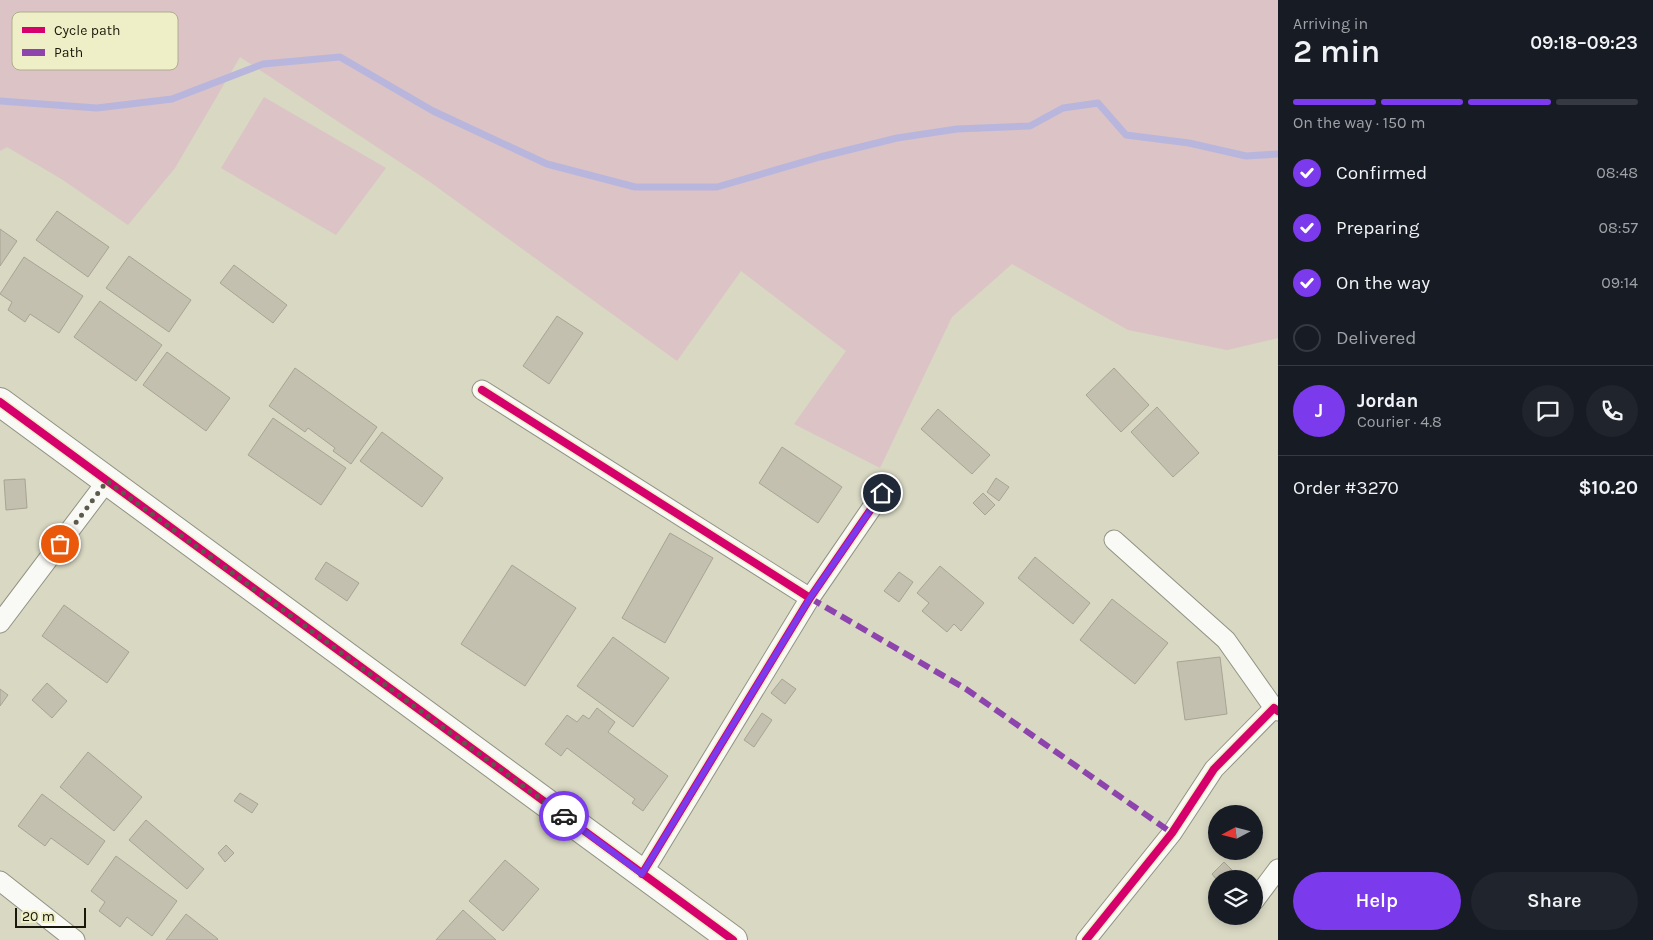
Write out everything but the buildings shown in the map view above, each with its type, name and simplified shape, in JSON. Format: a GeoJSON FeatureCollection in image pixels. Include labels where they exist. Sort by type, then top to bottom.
{"type":"FeatureCollection","features":[{"type":"Feature","properties":{"kind":"street"},"geometry":{"type":"LineString","coordinates":[[482,390],[810,598]]}},
{"type":"Feature","properties":{"kind":"street"},"geometry":{"type":"LineString","coordinates":[[0,402],[733,940]]}},
{"type":"Feature","properties":{"kind":"street"},"geometry":{"type":"LineString","coordinates":[[0,623],[107,481]]}},
{"type":"Feature","properties":{"kind":"street"},"geometry":{"type":"LineString","coordinates":[[642,874],[810,598],[882,493]]}},
{"type":"Feature","properties":{"kind":"street"},"geometry":{"type":"LineString","coordinates":[[1086,940],[1172,833],[1214,769],[1276,710],[1226,640],[1114,540]]}},
{"type":"Feature","properties":{"kind":"street"},"geometry":{"type":"LineString","coordinates":[[1263,888],[1278,869]]}},
{"type":"Feature","properties":{"kind":"street"},"geometry":{"type":"LineString","coordinates":[[0,881],[75,940]]}},
{"type":"Feature","properties":{"kind":"shaded area"},"geometry":{"type":"Polygon","coordinates":[[[0,0],[1278,0],[1278,338],[1227,350],[1128,330],[1012,264],[952,317],[880,468],[794,424],[846,351],[741,271],[677,361],[430,182],[240,57],[175,168],[128,225],[63,180],[7,147],[0,151],[0,0]]]}},
{"type":"Feature","properties":{"kind":"shaded area"},"geometry":{"type":"Polygon","coordinates":[[[264,97],[386,168],[336,235],[221,168],[264,97]]]}},
{"type":"Feature","properties":{"kind":"waterway"},"geometry":{"type":"LineString","coordinates":[[0,101],[97,108],[172,99],[263,64],[340,57],[433,111],[547,164],[635,187],[717,187],[820,157],[897,138],[957,129],[1030,126],[1063,108],[1098,103],[1126,135],[1189,143],[1246,156],[1278,154]]}},
{"type":"Feature","properties":{"kind":"marked path"},"geometry":{"type":"LineString","coordinates":[[810,598],[966,689],[1172,833]]}},
{"type":"Feature","properties":{"kind":"cycle path"},"geometry":{"type":"LineString","coordinates":[[482,390],[810,598]]}},
{"type":"Feature","properties":{"kind":"cycle path"},"geometry":{"type":"LineString","coordinates":[[0,402],[733,940]]}},
{"type":"Feature","properties":{"kind":"cycle path"},"geometry":{"type":"LineString","coordinates":[[642,874],[810,598],[882,493]]}},
{"type":"Feature","properties":{"kind":"cycle path"},"geometry":{"type":"LineString","coordinates":[[1086,940],[1172,833],[1214,769],[1274,708],[1278,711]]}},
{"type":"Feature","properties":{"kind":"way so far"},"geometry":{"type":"LineString","coordinates":[[60,544],[107,481],[564,816]]}},
{"type":"Feature","properties":{"kind":"route"},"geometry":{"type":"LineString","coordinates":[[564,816],[642,874],[810,598],[882,493]]}}]}
